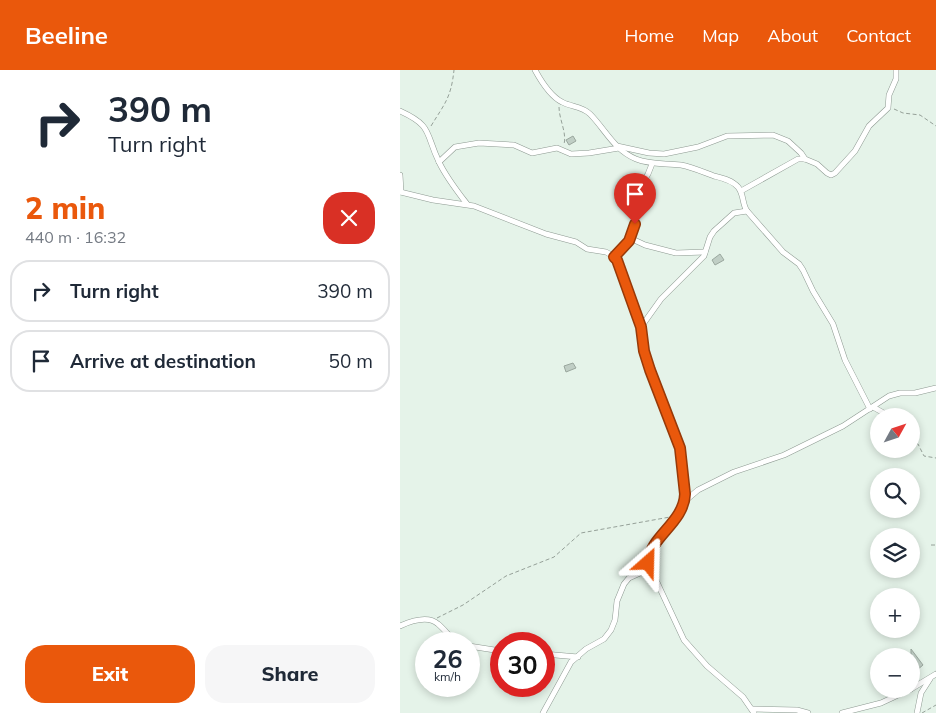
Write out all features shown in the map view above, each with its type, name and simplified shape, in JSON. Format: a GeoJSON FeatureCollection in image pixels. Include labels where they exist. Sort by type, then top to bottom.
{"type":"FeatureCollection","features":[{"type":"Feature","properties":{"kind":"street"},"geometry":{"type":"LineString","coordinates":[[535,70],[541,80],[561,102],[583,109],[626,154],[652,164],[680,165],[694,168],[730,181],[741,191],[747,212],[778,247],[799,264],[803,270],[833,324],[845,360],[871,408],[889,396],[936,388]]}},
{"type":"Feature","properties":{"kind":"street"},"geometry":{"type":"LineString","coordinates":[[741,191],[770,176],[793,160],[805,159],[817,164],[827,173],[832,175],[836,173],[855,151],[869,126],[888,108],[889,95],[896,79],[896,70]]}},
{"type":"Feature","properties":{"kind":"street"},"geometry":{"type":"LineString","coordinates":[[400,111],[421,123],[428,131],[439,162],[467,204]]}},
{"type":"Feature","properties":{"kind":"street"},"geometry":{"type":"LineString","coordinates":[[439,162],[455,147],[479,142],[514,145],[532,153],[557,148],[572,154],[600,153],[618,147],[664,154],[698,148],[727,136],[773,135],[788,141],[805,159]]}},
{"type":"Feature","properties":{"kind":"street"},"geometry":{"type":"LineString","coordinates":[[614,257],[630,238],[635,224],[639,189],[652,164]]}},
{"type":"Feature","properties":{"kind":"street"},"geometry":{"type":"LineString","coordinates":[[400,175],[400,192],[433,200],[467,204],[546,234],[576,242],[587,249],[600,251],[617,260],[641,327],[644,351],[650,370],[680,448],[681,467],[684,478],[685,501],[678,516],[650,554],[648,563],[684,640],[707,666],[743,697],[753,711],[797,710],[808,713]]}},
{"type":"Feature","properties":{"kind":"street"},"geometry":{"type":"LineString","coordinates":[[641,327],[661,299],[700,260],[710,237],[720,224],[734,213],[747,212]]}},
{"type":"Feature","properties":{"kind":"street"},"geometry":{"type":"LineString","coordinates":[[630,238],[645,245],[676,253],[705,252]]}},
{"type":"Feature","properties":{"kind":"street"},"geometry":{"type":"LineString","coordinates":[[685,501],[710,484],[746,467],[771,460],[802,447],[843,426],[870,409]]}},
{"type":"Feature","properties":{"kind":"street"},"geometry":{"type":"LineString","coordinates":[[542,713],[567,667],[604,639],[611,630],[619,593],[624,584],[629,578],[651,568]]}},
{"type":"Feature","properties":{"kind":"street"},"geometry":{"type":"LineString","coordinates":[[400,626],[420,619],[437,623],[444,632]]}},
{"type":"Feature","properties":{"kind":"street"},"geometry":{"type":"LineString","coordinates":[[555,655],[578,657]]}},
{"type":"Feature","properties":{"kind":"street"},"geometry":{"type":"LineString","coordinates":[[920,684],[936,674]]}},
{"type":"Feature","properties":{"kind":"street"},"geometry":{"type":"LineString","coordinates":[[917,713],[921,693],[930,679]]}},
{"type":"Feature","properties":{"kind":"street"},"geometry":{"type":"LineString","coordinates":[[842,713],[891,698]]}},
{"type":"Feature","properties":{"kind":"path"},"geometry":{"type":"LineString","coordinates":[[428,131],[448,98],[454,70]]}},
{"type":"Feature","properties":{"kind":"path"},"geometry":{"type":"LineString","coordinates":[[561,102],[559,112],[566,138],[562,149]]}},
{"type":"Feature","properties":{"kind":"path"},"geometry":{"type":"LineString","coordinates":[[888,108],[903,113],[920,115],[936,126]]}},
{"type":"Feature","properties":{"kind":"path"},"geometry":{"type":"LineString","coordinates":[[920,448],[924,456],[936,458]]}},
{"type":"Feature","properties":{"kind":"path"},"geometry":{"type":"LineString","coordinates":[[432,621],[463,605],[506,576],[554,558],[581,533],[678,516]]}},
{"type":"Feature","properties":{"kind":"path"},"geometry":{"type":"LineString","coordinates":[[931,545],[936,545]]}},
{"type":"Feature","properties":{"kind":"path"},"geometry":{"type":"LineString","coordinates":[[922,713],[936,706]]}},
{"type":"Feature","properties":{"kind":"building"},"geometry":{"type":"Polygon","coordinates":[[[573,136],[576,141],[569,145],[566,140],[573,136]]]}},
{"type":"Feature","properties":{"kind":"building"},"geometry":{"type":"Polygon","coordinates":[[[720,254],[724,260],[715,265],[712,260],[720,254]]]}},
{"type":"Feature","properties":{"kind":"building"},"geometry":{"type":"Polygon","coordinates":[[[573,363],[576,368],[566,372],[564,366],[573,363]]]}},
{"type":"Feature","properties":{"kind":"route"},"geometry":{"type":"LineString","coordinates":[[635,224],[629,241],[614,257],[617,260],[641,327],[644,351],[650,370],[680,448],[685,494],[685,501],[678,516],[657,543],[648,558],[648,563]]}}]}
